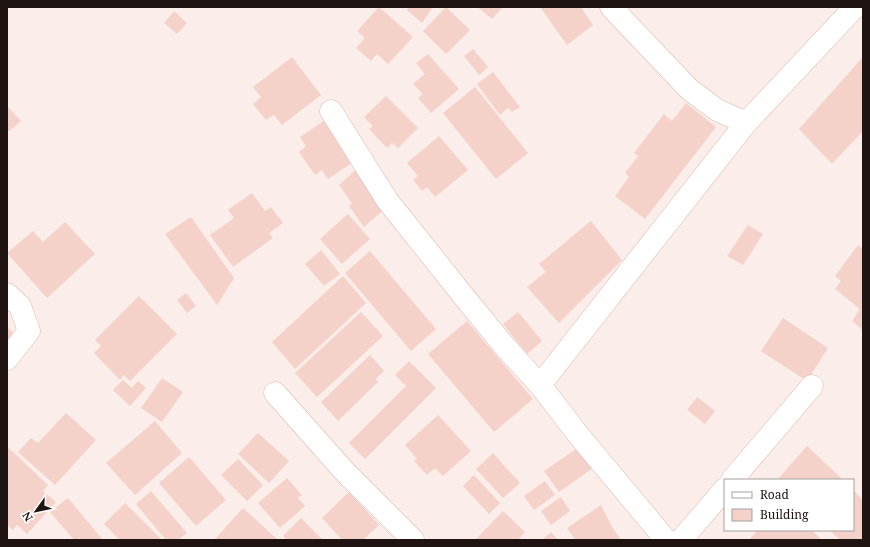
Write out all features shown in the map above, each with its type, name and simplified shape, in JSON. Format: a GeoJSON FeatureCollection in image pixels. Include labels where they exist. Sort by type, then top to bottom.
{"type":"FeatureCollection","features":[{"type":"Feature","properties":{"kind":"street"},"geometry":{"type":"LineString","coordinates":[[611,7],[689,88],[717,110],[746,123]]}},
{"type":"Feature","properties":{"kind":"street"},"geometry":{"type":"LineString","coordinates":[[540,385],[746,123],[855,7]]}},
{"type":"Feature","properties":{"kind":"street"},"geometry":{"type":"LineString","coordinates":[[330,111],[386,200],[506,348],[540,385],[580,437],[666,540]]}},
{"type":"Feature","properties":{"kind":"street"},"geometry":{"type":"LineString","coordinates":[[7,294],[20,306],[29,331],[7,359]]}},
{"type":"Feature","properties":{"kind":"street"},"geometry":{"type":"LineString","coordinates":[[733,479],[812,386]]}},
{"type":"Feature","properties":{"kind":"street"},"geometry":{"type":"LineString","coordinates":[[275,392],[345,472],[413,540]]}},
{"type":"Feature","properties":{"kind":"street"},"geometry":{"type":"LineString","coordinates":[[681,540],[724,489]]}},
{"type":"Feature","properties":{"kind":"building"},"geometry":{"type":"Polygon","coordinates":[[[379,7],[413,37],[388,64],[377,54],[371,61],[356,48],[365,38],[357,31],[379,7]]]}},
{"type":"Feature","properties":{"kind":"building"},"geometry":{"type":"Polygon","coordinates":[[[409,7],[433,7],[422,23],[407,10],[409,7]]]}},
{"type":"Feature","properties":{"kind":"building"},"geometry":{"type":"Polygon","coordinates":[[[446,7],[470,30],[446,54],[423,31],[446,7]]]}},
{"type":"Feature","properties":{"kind":"building"},"geometry":{"type":"Polygon","coordinates":[[[540,7],[581,7],[593,25],[567,45],[540,7]]]}},
{"type":"Feature","properties":{"kind":"building"},"geometry":{"type":"Polygon","coordinates":[[[479,8],[502,8],[492,19],[479,8]]]}},
{"type":"Feature","properties":{"kind":"building"},"geometry":{"type":"Polygon","coordinates":[[[174,11],[187,23],[177,34],[164,23],[174,11]]]}},
{"type":"Feature","properties":{"kind":"building"},"geometry":{"type":"Polygon","coordinates":[[[473,49],[488,67],[479,75],[464,56],[473,49]]]}},
{"type":"Feature","properties":{"kind":"building"},"geometry":{"type":"Polygon","coordinates":[[[428,54],[459,89],[431,113],[418,98],[423,94],[413,84],[425,74],[416,63],[428,54]]]}},
{"type":"Feature","properties":{"kind":"building"},"geometry":{"type":"Polygon","coordinates":[[[292,57],[321,95],[282,125],[274,115],[266,120],[253,104],[261,97],[253,87],[292,57]]]}},
{"type":"Feature","properties":{"kind":"building"},"geometry":{"type":"Polygon","coordinates":[[[863,57],[863,131],[832,164],[799,129],[863,57]]]}},
{"type":"Feature","properties":{"kind":"building"},"geometry":{"type":"Polygon","coordinates":[[[493,72],[520,107],[512,112],[508,108],[500,115],[477,84],[493,72]]]}},
{"type":"Feature","properties":{"kind":"building"},"geometry":{"type":"Polygon","coordinates":[[[475,87],[528,153],[496,179],[443,113],[475,87]]]}},
{"type":"Feature","properties":{"kind":"building"},"geometry":{"type":"Polygon","coordinates":[[[386,96],[418,128],[398,148],[392,143],[387,148],[369,129],[373,126],[364,117],[386,96]]]}},
{"type":"Feature","properties":{"kind":"building"},"geometry":{"type":"Polygon","coordinates":[[[686,103],[716,127],[645,219],[615,196],[629,177],[625,173],[638,156],[634,153],[664,114],[672,121],[686,103]]]}},
{"type":"Feature","properties":{"kind":"building"},"geometry":{"type":"Polygon","coordinates":[[[7,106],[21,121],[8,132],[7,131],[7,106]]]}},
{"type":"Feature","properties":{"kind":"building"},"geometry":{"type":"Polygon","coordinates":[[[328,118],[356,160],[328,179],[322,170],[315,175],[299,152],[306,146],[300,137],[328,118]]]}},
{"type":"Feature","properties":{"kind":"building"},"geometry":{"type":"Polygon","coordinates":[[[439,136],[468,170],[435,197],[427,187],[422,191],[413,180],[418,176],[407,163],[439,136]]]}},
{"type":"Feature","properties":{"kind":"building"},"geometry":{"type":"Polygon","coordinates":[[[360,166],[387,207],[364,227],[349,206],[352,203],[339,185],[360,166]]]}},
{"type":"Feature","properties":{"kind":"building"},"geometry":{"type":"Polygon","coordinates":[[[252,193],[265,211],[271,207],[283,223],[269,233],[273,238],[233,267],[210,235],[234,218],[228,210],[252,193]]]}},
{"type":"Feature","properties":{"kind":"building"},"geometry":{"type":"Polygon","coordinates":[[[348,214],[370,239],[342,264],[320,239],[348,214]]]}},
{"type":"Feature","properties":{"kind":"building"},"geometry":{"type":"Polygon","coordinates":[[[191,217],[234,278],[217,305],[165,234],[191,217]]]}},
{"type":"Feature","properties":{"kind":"building"},"geometry":{"type":"Polygon","coordinates":[[[591,221],[622,260],[559,323],[527,287],[546,272],[539,264],[591,221]]]}},
{"type":"Feature","properties":{"kind":"building"},"geometry":{"type":"Polygon","coordinates":[[[65,222],[95,254],[47,298],[7,253],[33,231],[43,242],[65,222]]]}},
{"type":"Feature","properties":{"kind":"building"},"geometry":{"type":"Polygon","coordinates":[[[748,225],[763,234],[743,265],[727,256],[748,225]]]}},
{"type":"Feature","properties":{"kind":"building"},"geometry":{"type":"Polygon","coordinates":[[[858,245],[863,249],[863,330],[852,321],[860,309],[835,289],[841,281],[835,276],[858,245]]]}},
{"type":"Feature","properties":{"kind":"building"},"geometry":{"type":"Polygon","coordinates":[[[321,250],[340,274],[324,286],[305,264],[321,250]]]}},
{"type":"Feature","properties":{"kind":"building"},"geometry":{"type":"Polygon","coordinates":[[[370,251],[436,329],[411,351],[345,273],[370,251]]]}},
{"type":"Feature","properties":{"kind":"building"},"geometry":{"type":"Polygon","coordinates":[[[343,276],[366,303],[295,369],[272,342],[343,276]]]}},
{"type":"Feature","properties":{"kind":"building"},"geometry":{"type":"Polygon","coordinates":[[[186,293],[196,306],[187,313],[177,300],[186,293]]]}},
{"type":"Feature","properties":{"kind":"building"},"geometry":{"type":"Polygon","coordinates":[[[139,296],[177,334],[130,381],[124,375],[120,380],[94,353],[101,346],[95,340],[139,296]]]}},
{"type":"Feature","properties":{"kind":"building"},"geometry":{"type":"Polygon","coordinates":[[[361,312],[383,336],[317,397],[295,373],[361,312]]]}},
{"type":"Feature","properties":{"kind":"building"},"geometry":{"type":"Polygon","coordinates":[[[518,312],[542,341],[527,354],[503,324],[518,312]]]}},
{"type":"Feature","properties":{"kind":"building"},"geometry":{"type":"Polygon","coordinates":[[[783,318],[828,348],[807,381],[761,351],[783,318]]]}},
{"type":"Feature","properties":{"kind":"building"},"geometry":{"type":"Polygon","coordinates":[[[467,321],[533,399],[494,432],[428,354],[467,321]]]}},
{"type":"Feature","properties":{"kind":"building"},"geometry":{"type":"Polygon","coordinates":[[[7,326],[16,337],[7,345],[7,326]]]}},
{"type":"Feature","properties":{"kind":"building"},"geometry":{"type":"Polygon","coordinates":[[[370,355],[384,371],[376,379],[378,382],[338,421],[321,402],[370,355]]]}},
{"type":"Feature","properties":{"kind":"building"},"geometry":{"type":"Polygon","coordinates":[[[409,361],[436,388],[365,459],[349,443],[406,386],[395,375],[409,361]]]}},
{"type":"Feature","properties":{"kind":"building"},"geometry":{"type":"Polygon","coordinates":[[[162,378],[183,392],[162,422],[141,408],[162,378]]]}},
{"type":"Feature","properties":{"kind":"building"},"geometry":{"type":"Polygon","coordinates":[[[123,380],[132,388],[138,381],[146,388],[130,406],[113,390],[123,380]]]}},
{"type":"Feature","properties":{"kind":"building"},"geometry":{"type":"Polygon","coordinates":[[[697,397],[715,411],[705,424],[687,410],[697,397]]]}},
{"type":"Feature","properties":{"kind":"building"},"geometry":{"type":"Polygon","coordinates":[[[66,413],[96,440],[55,485],[18,452],[31,438],[38,443],[66,413]]]}},
{"type":"Feature","properties":{"kind":"building"},"geometry":{"type":"Polygon","coordinates":[[[438,415],[471,451],[443,476],[435,468],[427,475],[414,461],[417,459],[405,445],[438,415]]]}},
{"type":"Feature","properties":{"kind":"building"},"geometry":{"type":"Polygon","coordinates":[[[155,421],[182,453],[135,495],[106,463],[155,421]]]}},
{"type":"Feature","properties":{"kind":"building"},"geometry":{"type":"Polygon","coordinates":[[[258,433],[289,461],[269,483],[238,454],[258,433]]]}},
{"type":"Feature","properties":{"kind":"building"},"geometry":{"type":"Polygon","coordinates":[[[807,446],[842,479],[778,479],[807,446]]]}},
{"type":"Feature","properties":{"kind":"building"},"geometry":{"type":"Polygon","coordinates":[[[579,447],[593,468],[559,492],[544,471],[579,447]]]}},
{"type":"Feature","properties":{"kind":"building"},"geometry":{"type":"Polygon","coordinates":[[[9,448],[48,485],[43,491],[56,502],[27,534],[17,525],[13,530],[7,525],[7,450],[9,448]]]}},
{"type":"Feature","properties":{"kind":"building"},"geometry":{"type":"Polygon","coordinates":[[[493,453],[520,483],[503,498],[476,469],[493,453]]]}},
{"type":"Feature","properties":{"kind":"building"},"geometry":{"type":"Polygon","coordinates":[[[189,457],[226,500],[196,526],[159,483],[189,457]]]}},
{"type":"Feature","properties":{"kind":"building"},"geometry":{"type":"Polygon","coordinates":[[[238,459],[263,485],[247,501],[221,475],[238,459]]]}},
{"type":"Feature","properties":{"kind":"building"},"geometry":{"type":"Polygon","coordinates":[[[474,475],[500,503],[489,514],[463,486],[474,475]]]}},
{"type":"Feature","properties":{"kind":"building"},"geometry":{"type":"Polygon","coordinates":[[[287,478],[302,495],[298,498],[305,506],[280,528],[258,503],[287,478]]]}},
{"type":"Feature","properties":{"kind":"building"},"geometry":{"type":"Polygon","coordinates":[[[545,481],[555,495],[534,510],[524,496],[545,481]]]}},
{"type":"Feature","properties":{"kind":"building"},"geometry":{"type":"Polygon","coordinates":[[[151,491],[187,533],[178,540],[166,540],[136,504],[151,491]]]}},
{"type":"Feature","properties":{"kind":"building"},"geometry":{"type":"Polygon","coordinates":[[[854,491],[863,500],[863,540],[840,540],[830,531],[854,531],[854,491]]]}},
{"type":"Feature","properties":{"kind":"building"},"geometry":{"type":"Polygon","coordinates":[[[349,492],[379,525],[363,540],[342,540],[322,518],[349,492]]]}},
{"type":"Feature","properties":{"kind":"building"},"geometry":{"type":"Polygon","coordinates":[[[561,497],[570,511],[551,525],[541,511],[561,497]]]}},
{"type":"Feature","properties":{"kind":"building"},"geometry":{"type":"Polygon","coordinates":[[[68,498],[103,540],[74,540],[50,512],[68,498]]]}},
{"type":"Feature","properties":{"kind":"building"},"geometry":{"type":"Polygon","coordinates":[[[125,503],[162,540],[120,540],[104,524],[125,503]]]}},
{"type":"Feature","properties":{"kind":"building"},"geometry":{"type":"Polygon","coordinates":[[[601,505],[612,527],[621,540],[575,540],[567,528],[601,505]]]}},
{"type":"Feature","properties":{"kind":"building"},"geometry":{"type":"Polygon","coordinates":[[[243,508],[278,540],[216,540],[215,539],[243,508]]]}},
{"type":"Feature","properties":{"kind":"building"},"geometry":{"type":"Polygon","coordinates":[[[503,511],[525,532],[518,540],[476,540],[476,539],[503,511]]]}},
{"type":"Feature","properties":{"kind":"building"},"geometry":{"type":"Polygon","coordinates":[[[301,518],[323,540],[287,540],[283,536],[301,518]]]}},
{"type":"Feature","properties":{"kind":"building"},"geometry":{"type":"Polygon","coordinates":[[[757,531],[812,531],[820,538],[818,540],[749,540],[757,531]]]}},
{"type":"Feature","properties":{"kind":"building"},"geometry":{"type":"Polygon","coordinates":[[[551,532],[558,540],[542,540],[551,532]]]}}]}
